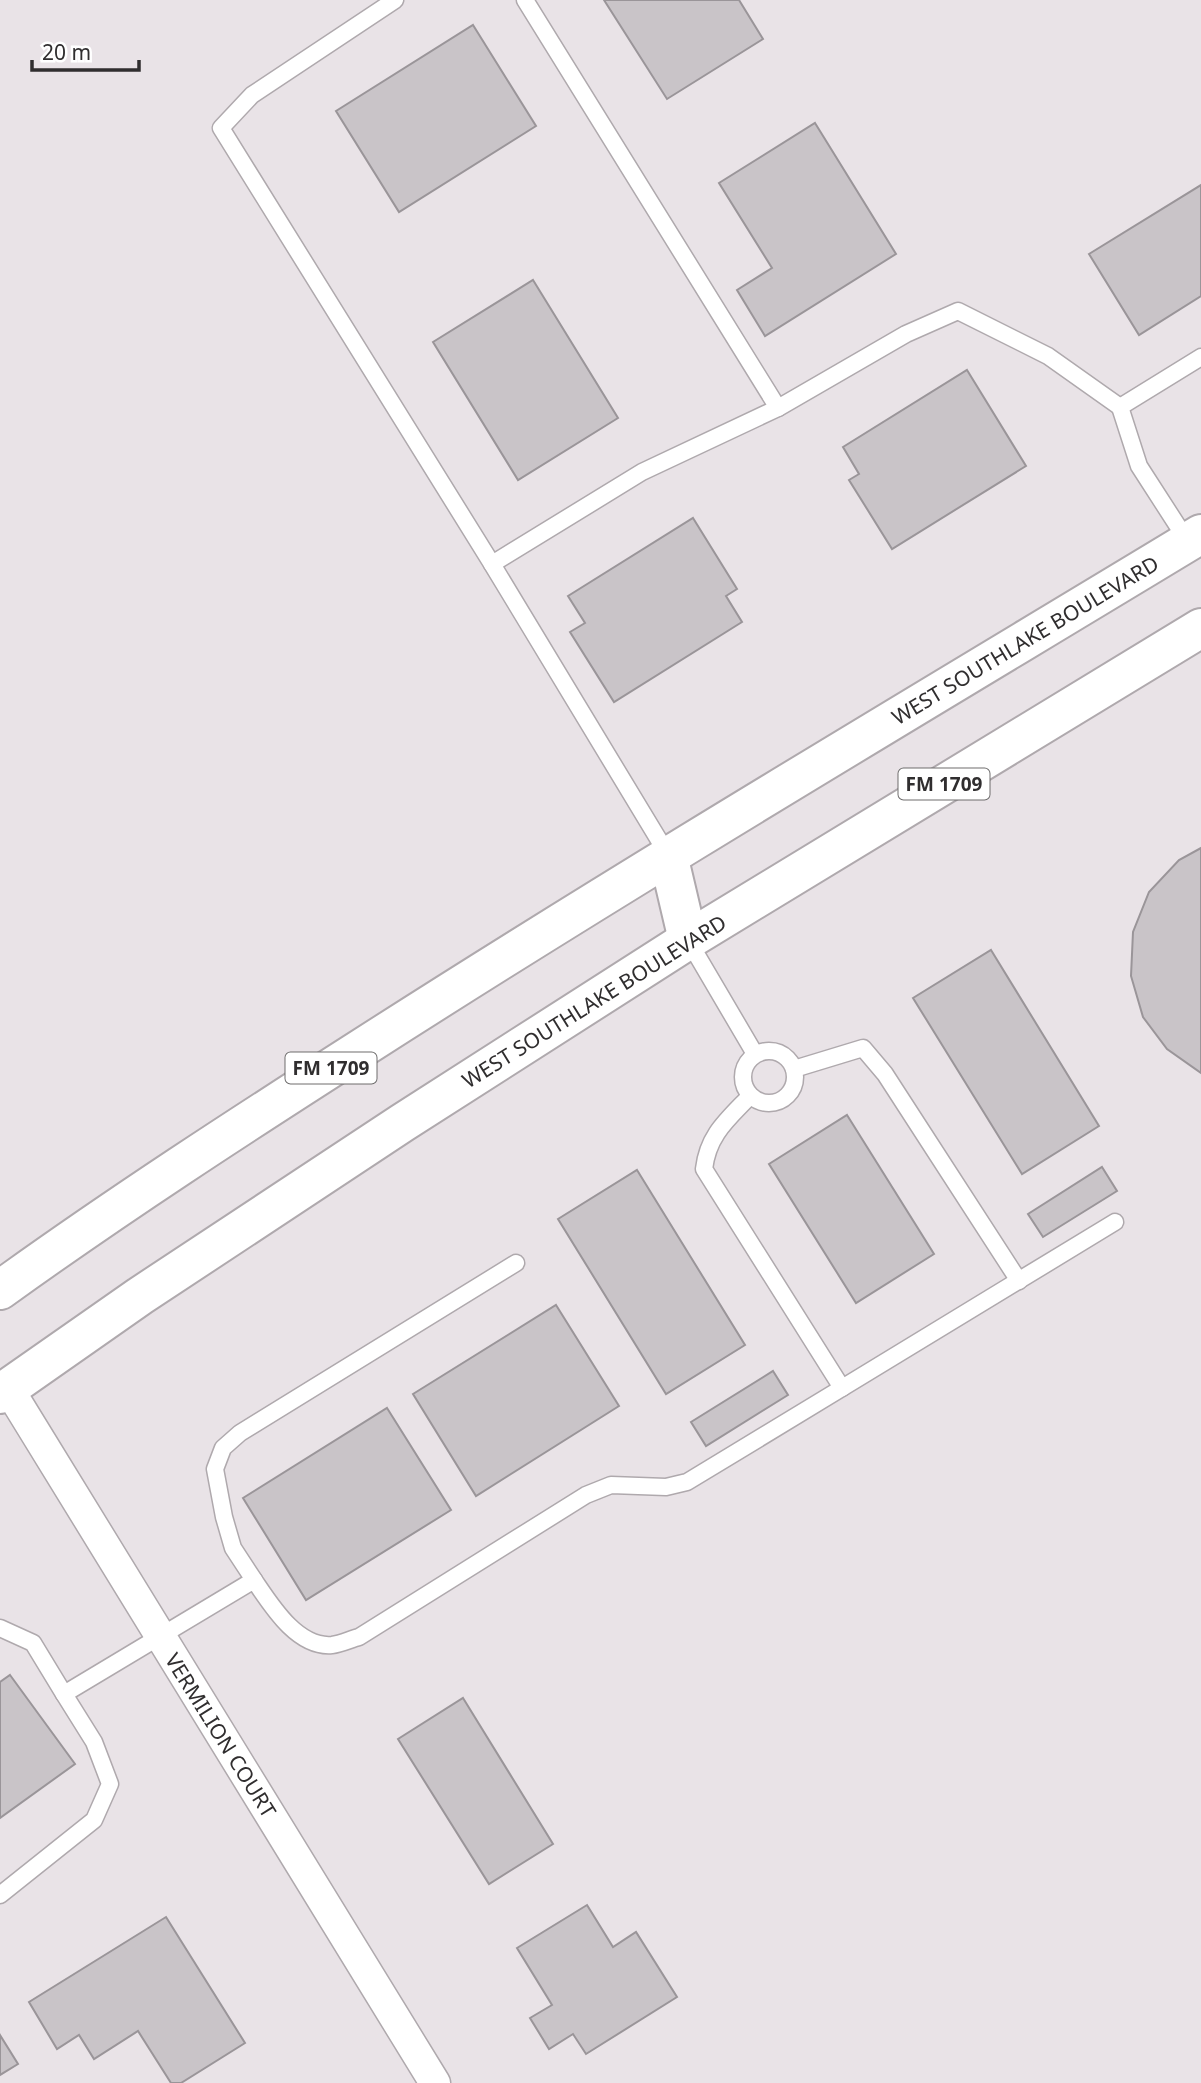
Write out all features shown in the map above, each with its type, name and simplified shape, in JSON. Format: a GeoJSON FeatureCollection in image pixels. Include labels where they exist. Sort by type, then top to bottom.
{"type":"FeatureCollection","features":[{"type":"Feature","properties":{"kind":"main road","name":"WEST SOUTHLAKE BOULEVARD"},"geometry":{"type":"LineString","coordinates":[[0,1290],[230,1132],[492,964],[1194,538]]}},
{"type":"Feature","properties":{"kind":"main road","name":"WEST SOUTHLAKE BOULEVARD"},"geometry":{"type":"LineString","coordinates":[[4,1391],[141,1296],[402,1123],[688,940],[1201,628]]}},
{"type":"Feature","properties":{"kind":"main road"},"geometry":{"type":"LineString","coordinates":[[668,855],[688,940]]}},
{"type":"Feature","properties":{"kind":"street","name":"VERMILION COURT"},"geometry":{"type":"LineString","coordinates":[[4,1391],[160,1636],[435,2083]]}},
{"type":"Feature","properties":{"kind":"lane"},"geometry":{"type":"LineString","coordinates":[[395,0],[252,95],[221,128],[492,564],[668,855]]}},
{"type":"Feature","properties":{"kind":"lane"},"geometry":{"type":"LineString","coordinates":[[525,0],[778,408]]}},
{"type":"Feature","properties":{"kind":"lane"},"geometry":{"type":"LineString","coordinates":[[492,564],[642,472],[778,408],[906,334],[958,310],[1048,356],[1120,407],[1139,466],[1194,538]]}},
{"type":"Feature","properties":{"kind":"lane"},"geometry":{"type":"LineString","coordinates":[[1120,407],[1201,357]]}},
{"type":"Feature","properties":{"kind":"lane"},"geometry":{"type":"LineString","coordinates":[[688,940],[755,1054]]}},
{"type":"Feature","properties":{"kind":"lane"},"geometry":{"type":"LineString","coordinates":[[794,1069],[863,1048],[885,1073],[1019,1281]]}},
{"type":"Feature","properties":{"kind":"lane"},"geometry":{"type":"LineString","coordinates":[[770,1050],[785,1055],[794,1069],[794,1082],[788,1095],[776,1102],[762,1103],[750,1096],[743,1082],[744,1066],[755,1054],[770,1050]]}},
{"type":"Feature","properties":{"kind":"lane"},"geometry":{"type":"LineString","coordinates":[[750,1096],[720,1128],[706,1150],[704,1169],[842,1388]]}},
{"type":"Feature","properties":{"kind":"lane"},"geometry":{"type":"LineString","coordinates":[[516,1263],[240,1433],[223,1448],[215,1469],[233,1548],[273,1609],[305,1638],[331,1645],[359,1637],[586,1495],[611,1485],[666,1487],[687,1482],[1115,1222]]}},
{"type":"Feature","properties":{"kind":"lane"},"geometry":{"type":"LineString","coordinates":[[64,1694],[254,1580]]}},
{"type":"Feature","properties":{"kind":"lane"},"geometry":{"type":"LineString","coordinates":[[0,1628],[33,1643],[94,1742],[110,1784],[94,1820],[0,1895]]}},
{"type":"Feature","properties":{"kind":"building"},"geometry":{"type":"Polygon","coordinates":[[[604,0],[739,0],[763,39],[667,99],[604,0]]]}},
{"type":"Feature","properties":{"kind":"building"},"geometry":{"type":"Polygon","coordinates":[[[473,25],[536,126],[399,212],[336,111],[473,25]]]}},
{"type":"Feature","properties":{"kind":"building"},"geometry":{"type":"Polygon","coordinates":[[[815,123],[896,254],[765,336],[737,290],[772,268],[719,183],[815,123]]]}},
{"type":"Feature","properties":{"kind":"building"},"geometry":{"type":"Polygon","coordinates":[[[1201,185],[1201,296],[1139,335],[1089,254],[1201,185]]]}},
{"type":"Feature","properties":{"kind":"building"},"geometry":{"type":"Polygon","coordinates":[[[533,280],[618,418],[518,480],[433,342],[533,280]]]}},
{"type":"Feature","properties":{"kind":"building"},"geometry":{"type":"Polygon","coordinates":[[[967,370],[1026,466],[892,549],[849,480],[859,474],[843,447],[967,370]]]}},
{"type":"Feature","properties":{"kind":"building"},"geometry":{"type":"Polygon","coordinates":[[[693,518],[737,589],[726,596],[742,622],[614,702],[570,632],[585,623],[568,596],[693,518]]]}},
{"type":"Feature","properties":{"kind":"building"},"geometry":{"type":"Polygon","coordinates":[[[1201,848],[1201,1073],[1167,1049],[1143,1017],[1131,976],[1133,932],[1149,892],[1179,860],[1201,848]]]}},
{"type":"Feature","properties":{"kind":"building"},"geometry":{"type":"Polygon","coordinates":[[[991,950],[1099,1126],[1022,1174],[913,998],[991,950]]]}},
{"type":"Feature","properties":{"kind":"building"},"geometry":{"type":"Polygon","coordinates":[[[847,1115],[934,1254],[856,1303],[769,1164],[847,1115]]]}},
{"type":"Feature","properties":{"kind":"building"},"geometry":{"type":"Polygon","coordinates":[[[1102,1167],[1117,1191],[1043,1237],[1028,1214],[1102,1167]]]}},
{"type":"Feature","properties":{"kind":"building"},"geometry":{"type":"Polygon","coordinates":[[[637,1170],[745,1345],[666,1394],[558,1219],[637,1170]]]}},
{"type":"Feature","properties":{"kind":"building"},"geometry":{"type":"Polygon","coordinates":[[[556,1305],[619,1406],[476,1496],[413,1394],[556,1305]]]}},
{"type":"Feature","properties":{"kind":"building"},"geometry":{"type":"Polygon","coordinates":[[[773,1371],[788,1395],[706,1446],[691,1422],[773,1371]]]}},
{"type":"Feature","properties":{"kind":"building"},"geometry":{"type":"Polygon","coordinates":[[[387,1408],[451,1510],[306,1600],[243,1498],[387,1408]]]}},
{"type":"Feature","properties":{"kind":"building"},"geometry":{"type":"Polygon","coordinates":[[[10,1675],[75,1764],[0,1818],[0,1682],[10,1675]]]}},
{"type":"Feature","properties":{"kind":"building"},"geometry":{"type":"Polygon","coordinates":[[[463,1698],[553,1844],[489,1884],[398,1739],[463,1698]]]}},
{"type":"Feature","properties":{"kind":"building"},"geometry":{"type":"Polygon","coordinates":[[[587,1905],[613,1947],[636,1932],[677,1997],[586,2054],[573,2034],[549,2049],[530,2018],[552,2005],[517,1948],[587,1905]]]}},
{"type":"Feature","properties":{"kind":"building"},"geometry":{"type":"Polygon","coordinates":[[[166,1917],[245,2043],[181,2083],[171,2083],[138,2031],[94,2059],[79,2035],[57,2049],[29,2002],[166,1917]]]}},
{"type":"Feature","properties":{"kind":"building"},"geometry":{"type":"Polygon","coordinates":[[[0,2035],[18,2064],[0,2075],[0,2035]]]}}]}
